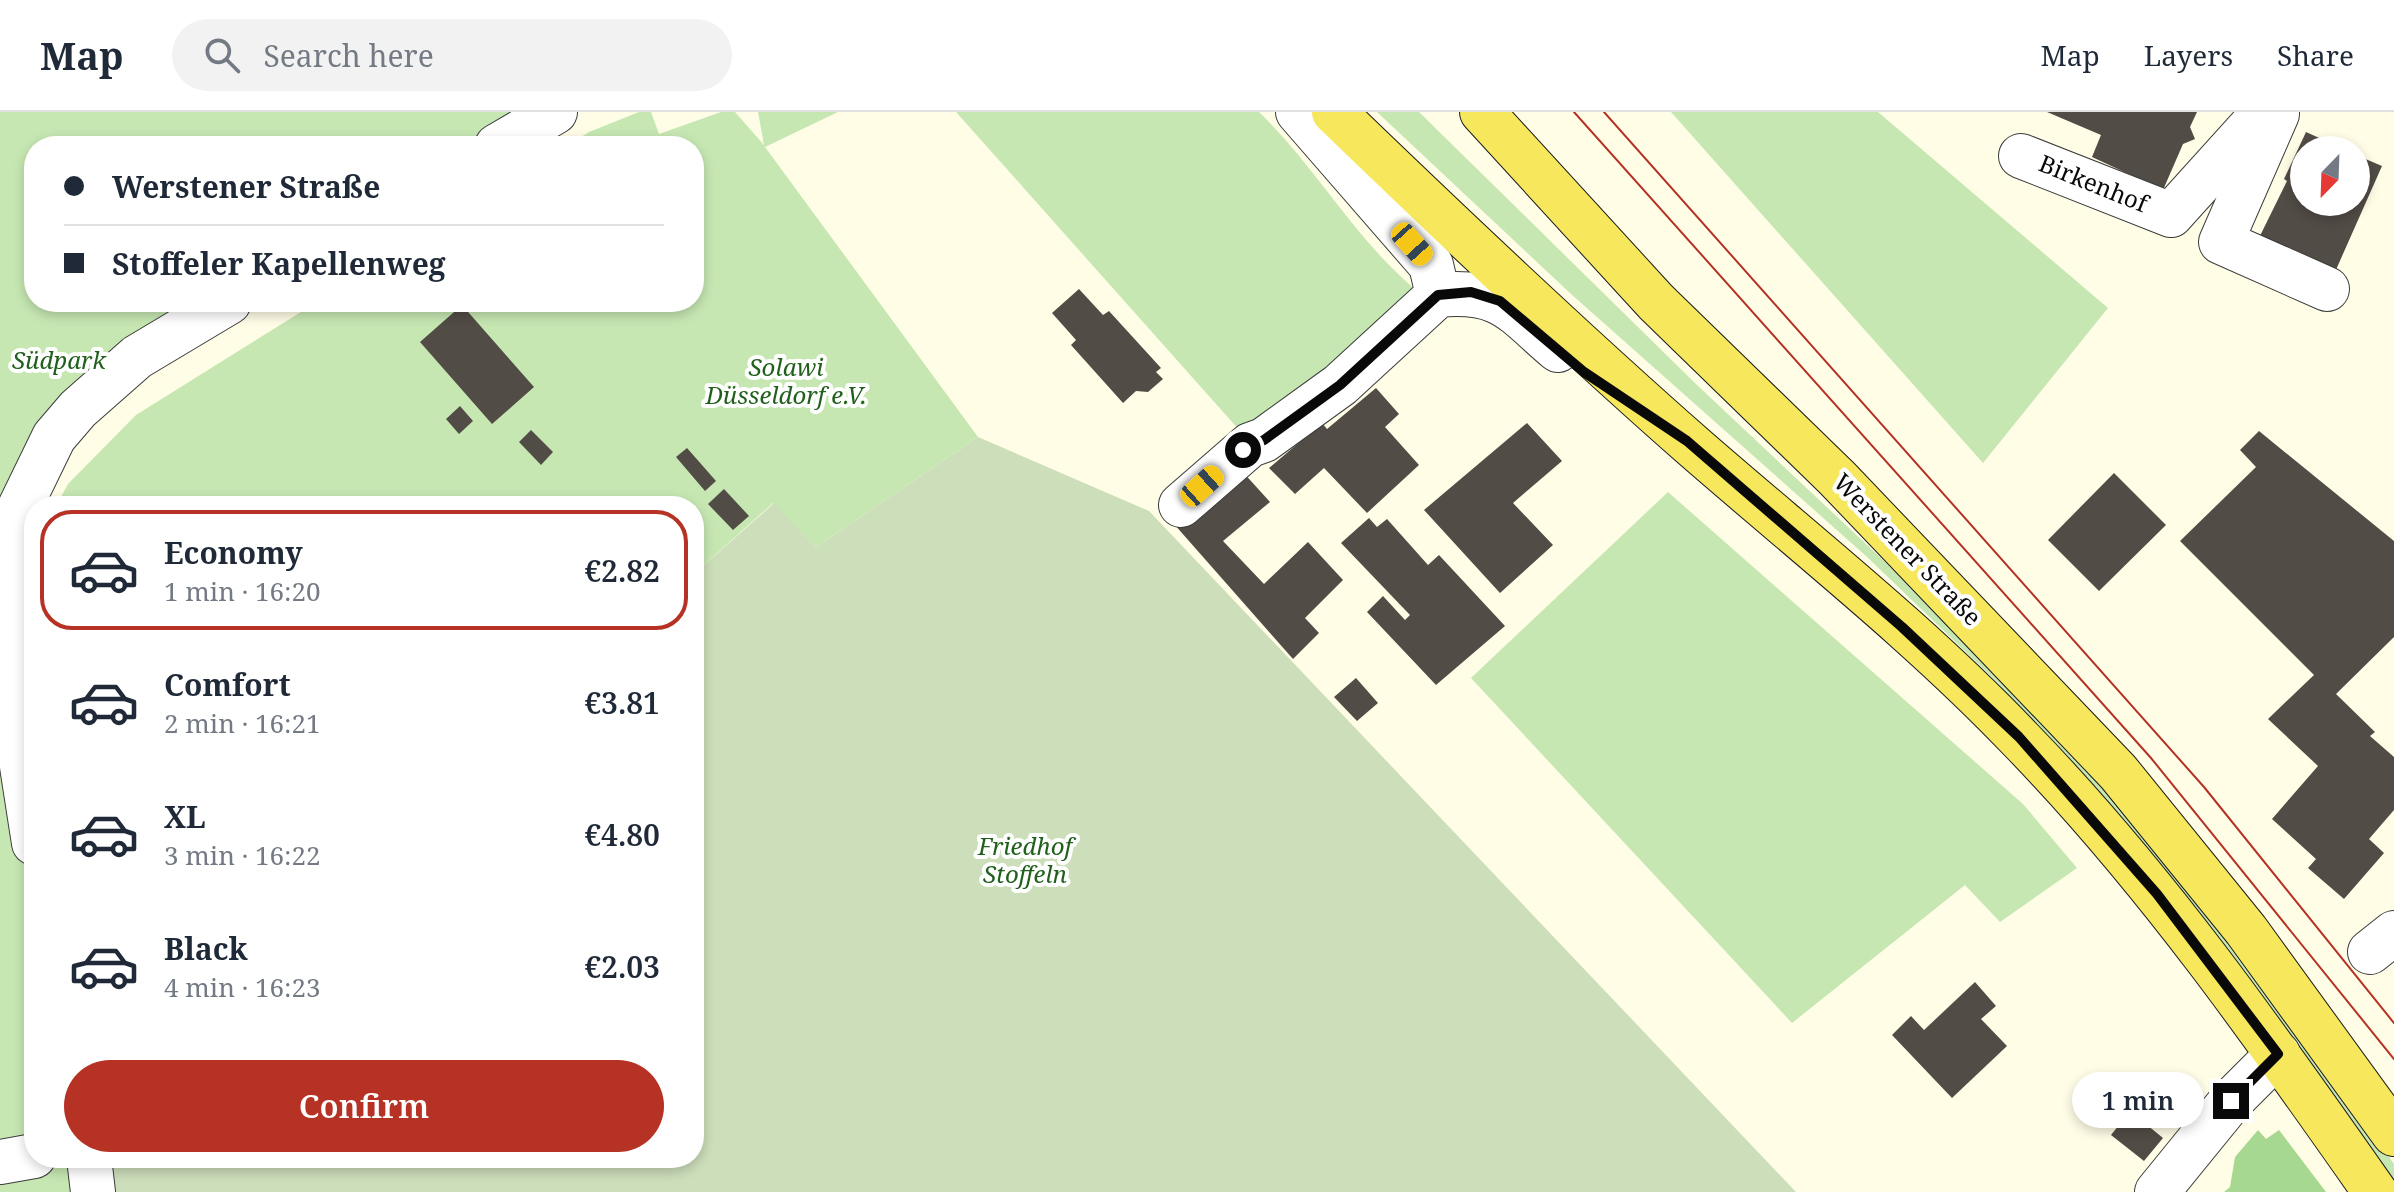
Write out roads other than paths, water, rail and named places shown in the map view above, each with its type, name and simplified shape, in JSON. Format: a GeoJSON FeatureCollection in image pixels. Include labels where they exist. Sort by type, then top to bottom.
{"type":"FeatureCollection","features":[{"type":"Feature","properties":{"kind":"main road"},"geometry":{"type":"LineString","coordinates":[[1334,112],[1499,270],[1687,441],[1902,627],[2019,737],[2157,894],[2278,1054],[2375,1192]]}},
{"type":"Feature","properties":{"kind":"main road","name":"Werstener Straße"},"geometry":{"type":"LineString","coordinates":[[1482,112],[1656,302],[1837,478],[2047,694],[2176,843],[2306,1011],[2394,1134]]}},
{"type":"Feature","properties":{"kind":"street"},"geometry":{"type":"LineString","coordinates":[[514,136],[555,112]]}},
{"type":"Feature","properties":{"kind":"street"},"geometry":{"type":"LineString","coordinates":[[1298,112],[1431,265],[1438,295]]}},
{"type":"Feature","properties":{"kind":"street","name":"Birkenhof"},"geometry":{"type":"LineString","coordinates":[[2021,156],[2171,215],[2264,112]]}},
{"type":"Feature","properties":{"kind":"street"},"geometry":{"type":"LineString","coordinates":[[2278,112],[2221,242],[2327,289]]}},
{"type":"Feature","properties":{"kind":"street"},"geometry":{"type":"LineString","coordinates":[[1181,505],[1250,445],[1264,440],[1340,385],[1438,295],[1471,292],[1500,301],[1584,372],[1687,441]]}},
{"type":"Feature","properties":{"kind":"street"},"geometry":{"type":"LineString","coordinates":[[25,496],[54,437],[105,382],[137,357],[212,312]]}},
{"type":"Feature","properties":{"kind":"street"},"geometry":{"type":"LineString","coordinates":[[24,499],[6,564],[2,638],[24,779]]}},
{"type":"Feature","properties":{"kind":"street"},"geometry":{"type":"LineString","coordinates":[[2157,1192],[2231,1101],[2278,1054]]}},
{"type":"Feature","properties":{"kind":"street"},"geometry":{"type":"LineString","coordinates":[[0,1162],[24,1158]]}},
{"type":"Feature","properties":{"kind":"street"},"geometry":{"type":"LineString","coordinates":[[90,1168],[93,1192]]}},
{"type":"Feature","properties":{"kind":"tram line"},"geometry":{"type":"LineString","coordinates":[[1574,112],[2151,758],[2394,1059]]}},
{"type":"Feature","properties":{"kind":"tram line"},"geometry":{"type":"LineString","coordinates":[[1604,112],[2204,787],[2394,1023]]}},
{"type":"Feature","properties":{"kind":"park label","name":"Südpark"},"geometry":{"type":"Point","coordinates":[59,361]}},
{"type":"Feature","properties":{"kind":"park label","name":"Solawi Düsseldorf e.V."},"geometry":{"type":"Point","coordinates":[786,382]}},
{"type":"Feature","properties":{"kind":"park label","name":"Friedhof Stoffeln"},"geometry":{"type":"Point","coordinates":[1025,861]}}]}
